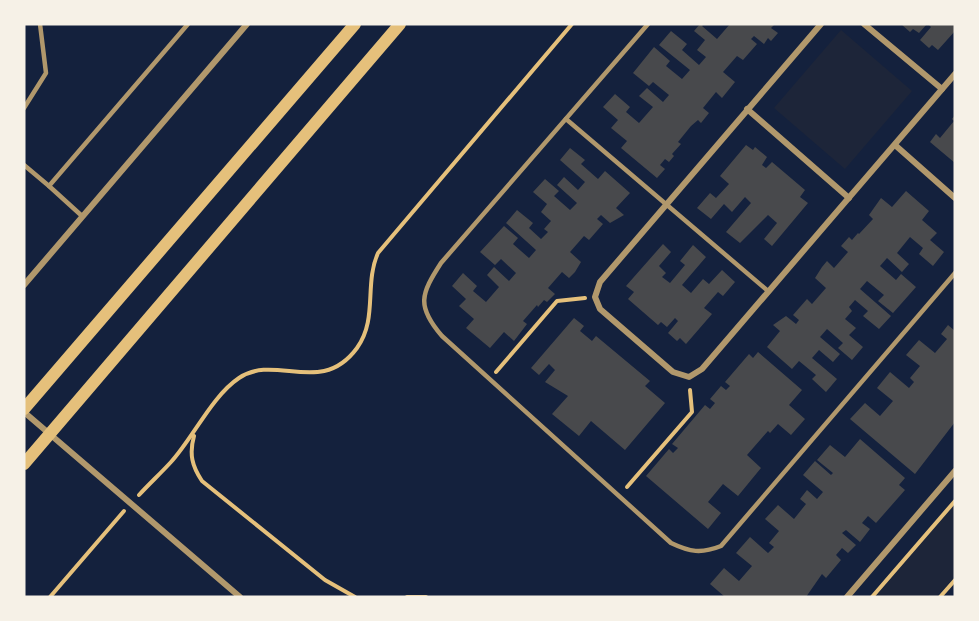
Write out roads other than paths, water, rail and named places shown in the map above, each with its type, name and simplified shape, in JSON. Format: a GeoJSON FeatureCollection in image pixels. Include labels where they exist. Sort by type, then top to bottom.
{"type":"FeatureCollection","features":[{"type":"Feature","properties":{"kind":"main road"},"geometry":{"type":"LineString","coordinates":[[24,410],[355,24]]}},
{"type":"Feature","properties":{"kind":"main road"},"geometry":{"type":"LineString","coordinates":[[24,464],[400,24]]}},
{"type":"Feature","properties":{"kind":"street"},"geometry":{"type":"LineString","coordinates":[[24,285],[247,24]]}},
{"type":"Feature","properties":{"kind":"street"},"geometry":{"type":"LineString","coordinates":[[821,24],[600,282],[595,297],[600,309],[673,372],[689,377],[702,369],[955,74]]}},
{"type":"Feature","properties":{"kind":"street"},"geometry":{"type":"LineString","coordinates":[[864,24],[942,89]]}},
{"type":"Feature","properties":{"kind":"street"},"geometry":{"type":"LineString","coordinates":[[747,109],[849,198]]}},
{"type":"Feature","properties":{"kind":"street"},"geometry":{"type":"LineString","coordinates":[[895,145],[955,198]]}},
{"type":"Feature","properties":{"kind":"street"},"geometry":{"type":"LineString","coordinates":[[24,410],[240,597]]}},
{"type":"Feature","properties":{"kind":"street"},"geometry":{"type":"LineString","coordinates":[[847,597],[955,471]]}},
{"type":"Feature","properties":{"kind":"lane"},"geometry":{"type":"LineString","coordinates":[[24,108],[46,73],[40,24]]}},
{"type":"Feature","properties":{"kind":"lane"},"geometry":{"type":"LineString","coordinates":[[49,186],[188,24]]}},
{"type":"Feature","properties":{"kind":"lane"},"geometry":{"type":"LineString","coordinates":[[648,24],[441,263],[423,290],[424,307],[429,322],[671,543],[690,552],[705,552],[722,546],[955,273]]}},
{"type":"Feature","properties":{"kind":"lane"},"geometry":{"type":"LineString","coordinates":[[566,119],[768,291]]}},
{"type":"Feature","properties":{"kind":"lane"},"geometry":{"type":"LineString","coordinates":[[24,165],[82,216]]}}]}
